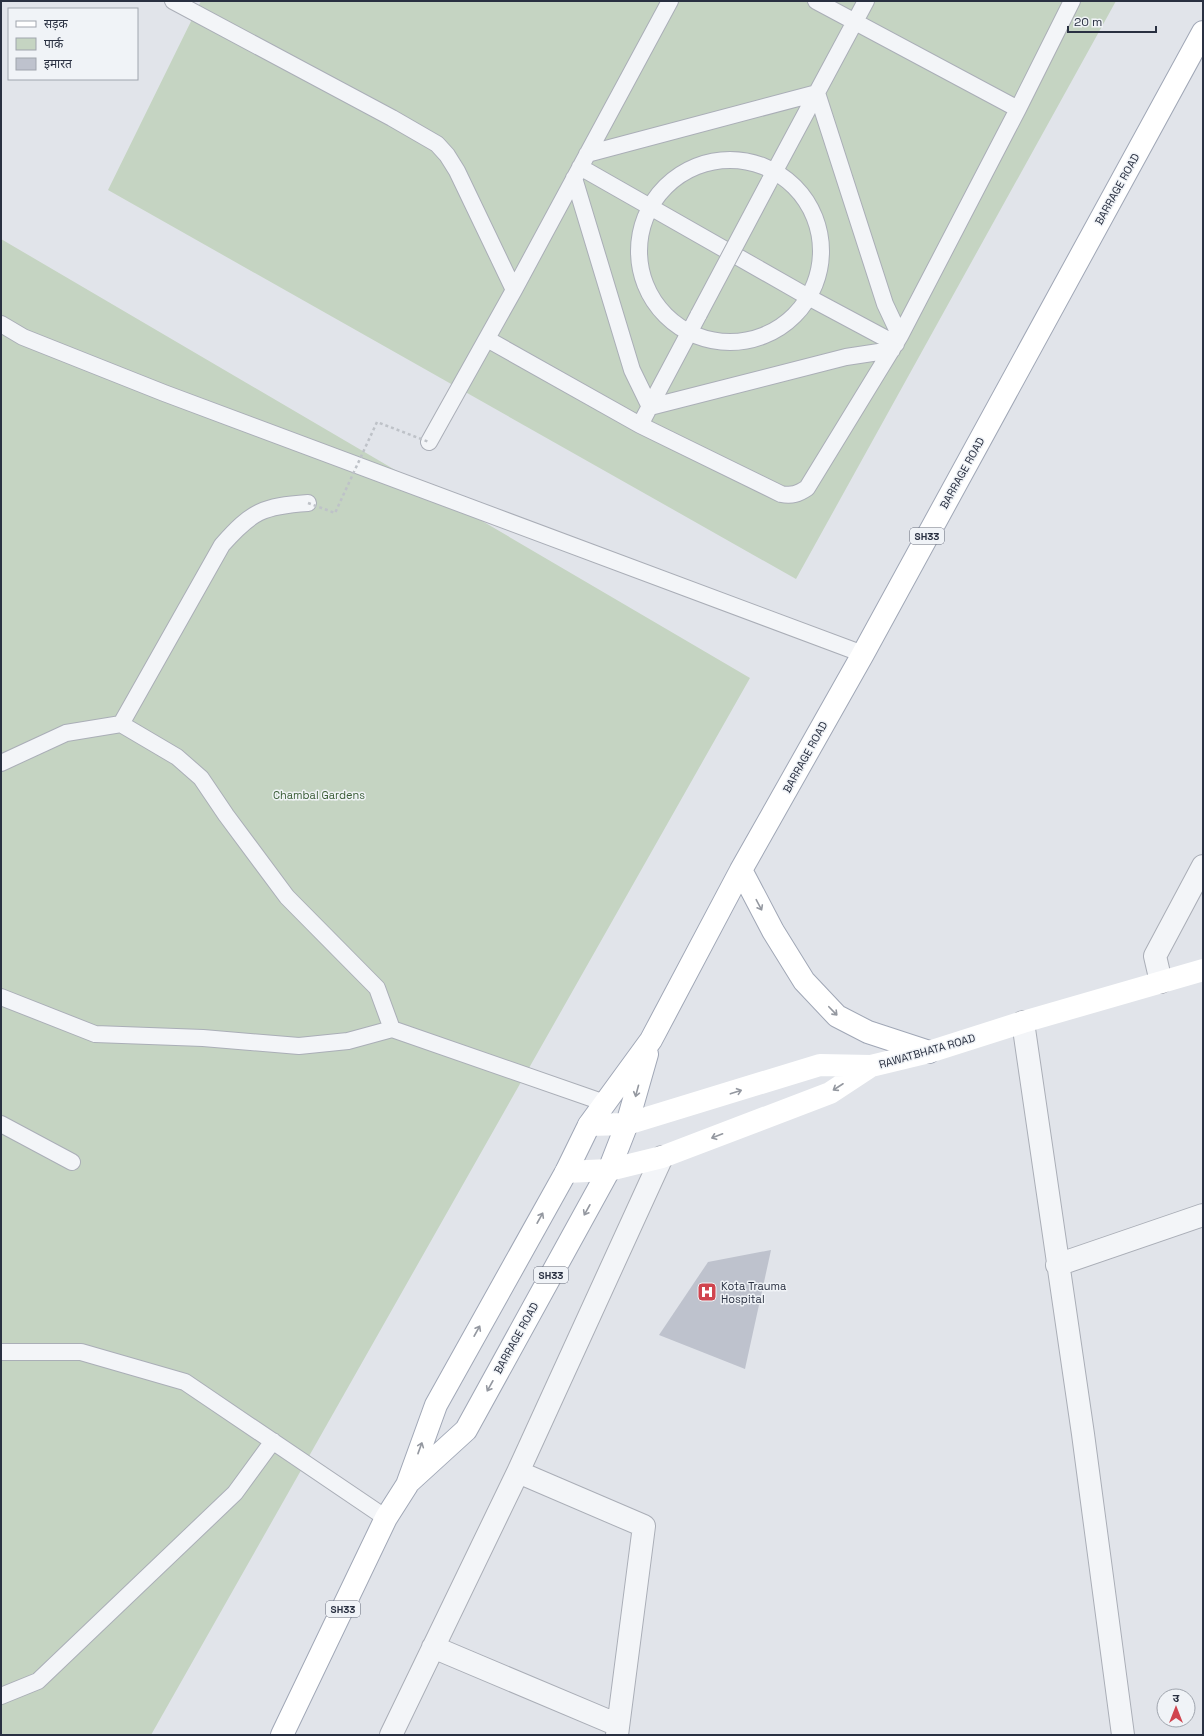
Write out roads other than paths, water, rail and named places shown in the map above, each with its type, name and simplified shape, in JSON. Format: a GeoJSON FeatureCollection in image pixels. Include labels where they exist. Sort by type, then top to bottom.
{"type":"FeatureCollection","features":[{"type":"Feature","properties":{"kind":"main road","name":"BARRAGE ROAD"},"geometry":{"type":"LineString","coordinates":[[566,1172],[589,1125],[651,1040],[741,870],[863,654],[1203,32]]}},
{"type":"Feature","properties":{"kind":"main road"},"geometry":{"type":"LineString","coordinates":[[741,870],[773,931],[804,981],[837,1016],[868,1032],[929,1052]]}},
{"type":"Feature","properties":{"kind":"main road","name":"RAWATBHATA ROAD"},"geometry":{"type":"LineString","coordinates":[[566,1172],[609,1170],[662,1157],[830,1093],[871,1066],[929,1052],[1023,1022],[1203,970]]}},
{"type":"Feature","properties":{"kind":"main road","name":"BARRAGE ROAD"},"geometry":{"type":"LineString","coordinates":[[406,1485],[466,1430],[609,1170],[627,1124],[651,1040]]}},
{"type":"Feature","properties":{"kind":"main road"},"geometry":{"type":"LineString","coordinates":[[589,1125],[627,1124],[820,1065],[871,1066]]}},
{"type":"Feature","properties":{"kind":"main road","name":"SH33"},"geometry":{"type":"LineString","coordinates":[[282,1735],[386,1518],[406,1485],[436,1405],[566,1172]]}},
{"type":"Feature","properties":{"kind":"street"},"geometry":{"type":"LineString","coordinates":[[1161,982],[1155,956],[1203,866]]}},
{"type":"Feature","properties":{"kind":"street"},"geometry":{"type":"LineString","coordinates":[[1023,1022],[1057,1265],[1083,1434],[1124,1735]]}},
{"type":"Feature","properties":{"kind":"street"},"geometry":{"type":"LineString","coordinates":[[391,1735],[518,1472],[662,1157]]}},
{"type":"Feature","properties":{"kind":"street"},"geometry":{"type":"LineString","coordinates":[[1057,1265],[1203,1215]]}},
{"type":"Feature","properties":{"kind":"street"},"geometry":{"type":"LineString","coordinates":[[434,1647],[618,1730],[644,1526],[518,1472]]}},
{"type":"Feature","properties":{"kind":"lane"},"geometry":{"type":"LineString","coordinates":[[174,1],[386,114],[437,144],[447,155],[457,171],[514,290]]}},
{"type":"Feature","properties":{"kind":"lane"},"geometry":{"type":"LineString","coordinates":[[429,442],[514,290],[670,1]]}},
{"type":"Feature","properties":{"kind":"lane"},"geometry":{"type":"LineString","coordinates":[[816,1],[1018,109]]}},
{"type":"Feature","properties":{"kind":"lane"},"geometry":{"type":"LineString","coordinates":[[640,425],[866,1]]}},
{"type":"Feature","properties":{"kind":"lane"},"geometry":{"type":"LineString","coordinates":[[487,339],[640,425],[781,494],[789,496],[799,494],[807,488],[896,343],[1018,109],[1072,1]]}},
{"type":"Feature","properties":{"kind":"lane"},"geometry":{"type":"LineString","coordinates":[[580,167],[817,93]]}},
{"type":"Feature","properties":{"kind":"lane"},"geometry":{"type":"LineString","coordinates":[[817,93],[885,304],[896,343]]}},
{"type":"Feature","properties":{"kind":"lane"},"geometry":{"type":"LineString","coordinates":[[731,159],[746,161],[801,192],[811,206],[819,230],[820,256],[817,277],[810,298],[794,315],[776,330],[757,337],[731,341],[708,340],[689,334],[665,316],[652,300],[644,282],[640,260],[640,239],[650,207],[663,189],[682,174],[697,166],[714,160],[731,159]]}},
{"type":"Feature","properties":{"kind":"lane"},"geometry":{"type":"LineString","coordinates":[[580,167],[810,298],[896,343]]}},
{"type":"Feature","properties":{"kind":"lane"},"geometry":{"type":"LineString","coordinates":[[580,167],[632,370],[650,407]]}},
{"type":"Feature","properties":{"kind":"lane"},"geometry":{"type":"LineString","coordinates":[[1,324],[23,337],[164,393],[863,654]]}},
{"type":"Feature","properties":{"kind":"lane"},"geometry":{"type":"LineString","coordinates":[[650,407],[896,343]]}},
{"type":"Feature","properties":{"kind":"lane"},"geometry":{"type":"LineString","coordinates":[[121,724],[222,545],[242,523],[266,508],[280,505],[308,503]]}},
{"type":"Feature","properties":{"kind":"lane"},"geometry":{"type":"LineString","coordinates":[[1,763],[66,733],[121,724],[176,757],[201,778],[226,815],[287,897],[377,988],[392,1029]]}},
{"type":"Feature","properties":{"kind":"lane"},"geometry":{"type":"LineString","coordinates":[[1,997],[95,1034],[203,1038],[299,1046],[348,1041],[392,1029],[605,1103]]}},
{"type":"Feature","properties":{"kind":"lane"},"geometry":{"type":"LineString","coordinates":[[1,1124],[72,1162]]}},
{"type":"Feature","properties":{"kind":"lane"},"geometry":{"type":"LineString","coordinates":[[1,1352],[81,1352],[185,1382],[386,1518]]}},
{"type":"Feature","properties":{"kind":"lane"},"geometry":{"type":"LineString","coordinates":[[1,1696],[38,1681],[235,1493],[273,1441]]}},
{"type":"Feature","properties":{"kind":"place","name":"Kota Trauma Hospital"},"geometry":{"type":"Point","coordinates":[707,1292]}},
{"type":"Feature","properties":{"kind":"park label","name":"Chambal Gardens"},"geometry":{"type":"Point","coordinates":[319,795]}}]}
